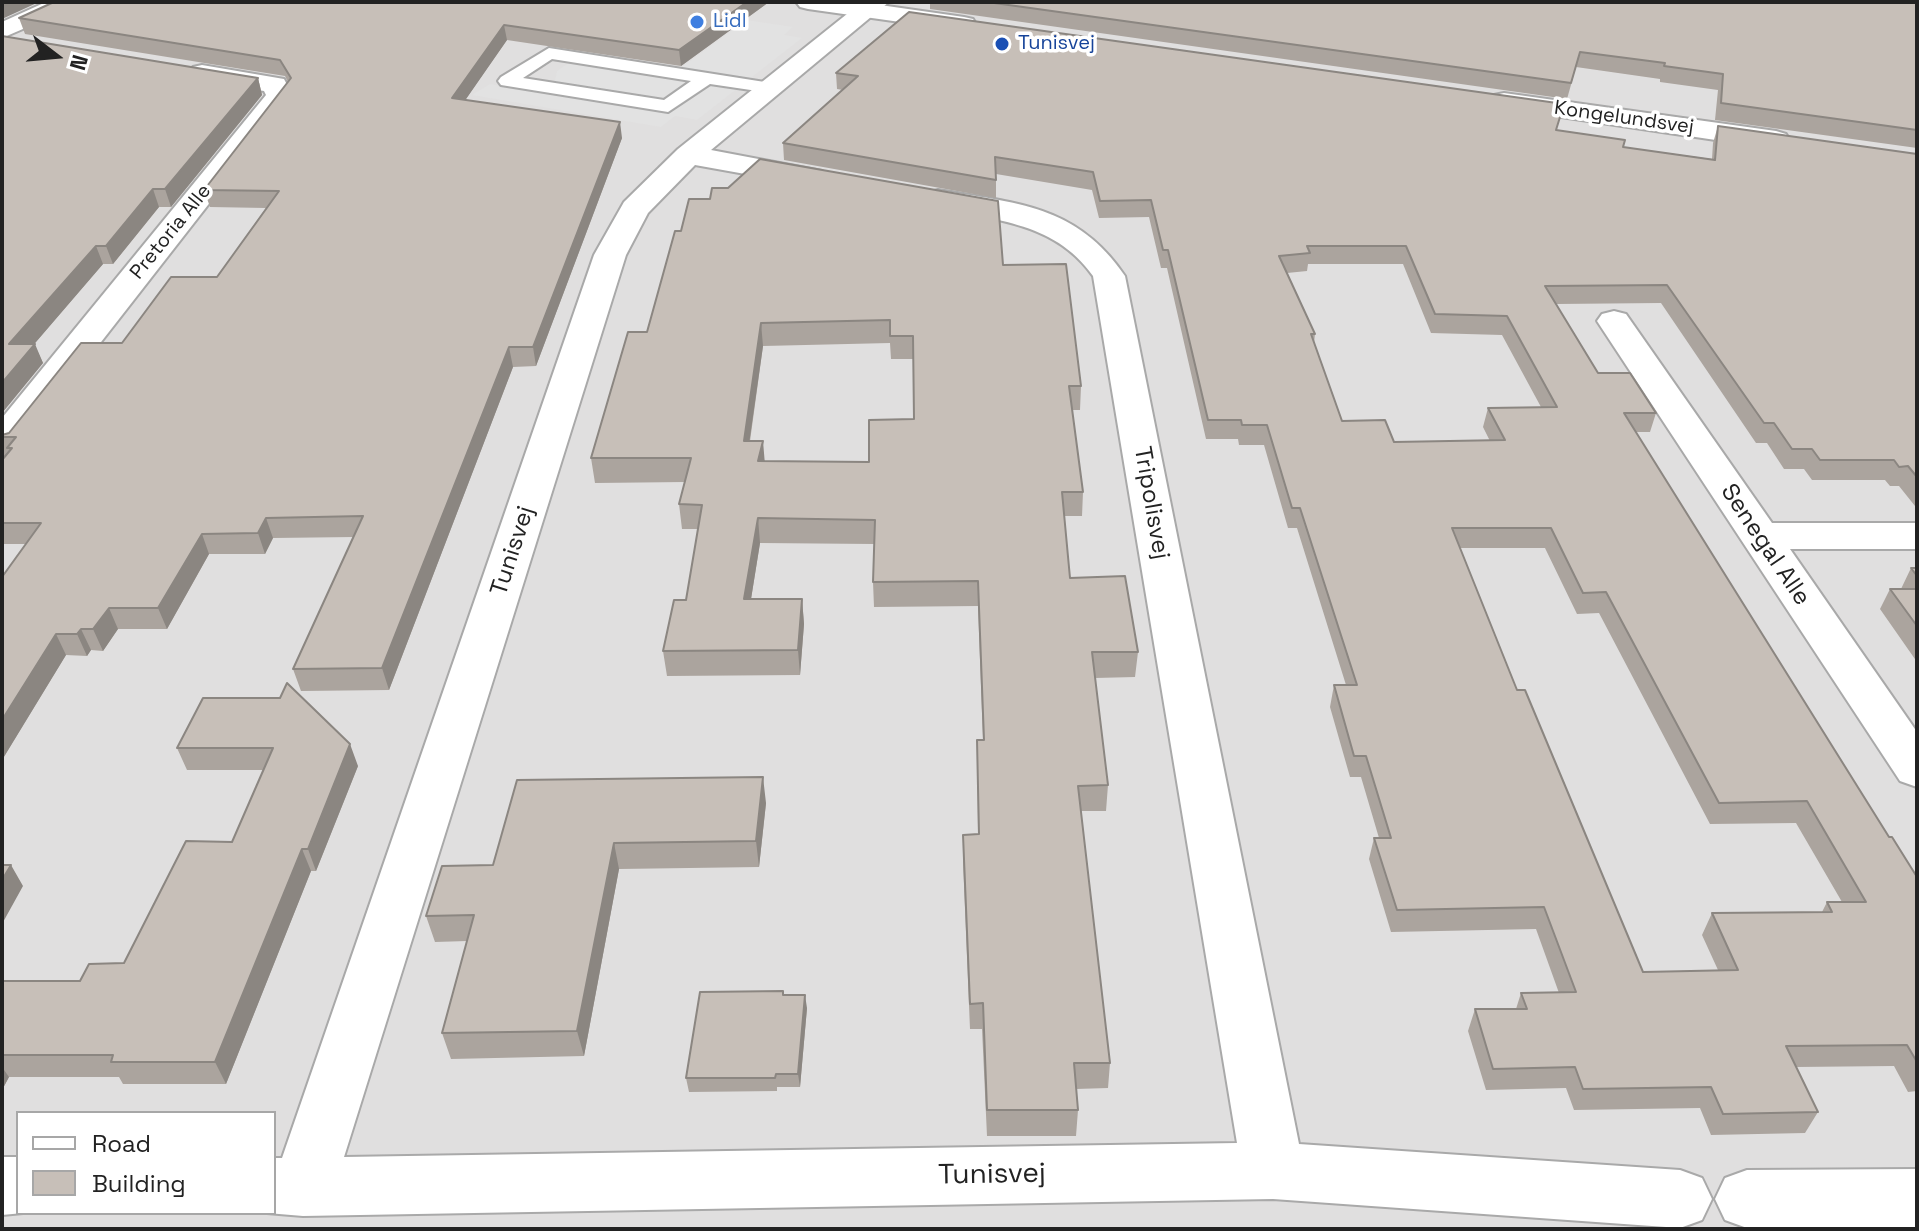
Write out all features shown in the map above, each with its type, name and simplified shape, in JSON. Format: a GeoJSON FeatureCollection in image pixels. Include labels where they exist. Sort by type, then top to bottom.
{"type":"FeatureCollection","features":[{"type":"Feature","properties":{"kind":"street"},"geometry":{"type":"LineString","coordinates":[[2,31],[66,2]]}},
{"type":"Feature","properties":{"kind":"street"},"geometry":{"type":"LineString","coordinates":[[808,2],[872,6],[987,27]]}},
{"type":"Feature","properties":{"kind":"street","name":"Tunisvej"},"geometry":{"type":"LineString","coordinates":[[872,6],[688,155],[635,209],[610,255],[289,1187],[1273,1171],[1680,1199]]}},
{"type":"Feature","properties":{"kind":"street"},"geometry":{"type":"LineString","coordinates":[[2,40],[32,45]]}},
{"type":"Feature","properties":{"kind":"street","name":"Pretoria Alle"},"geometry":{"type":"LineString","coordinates":[[2,443],[280,96],[275,85],[169,68]]}},
{"type":"Feature","properties":{"kind":"street","name":"Kongelundsvej"},"geometry":{"type":"LineString","coordinates":[[1471,96],[1796,143]]}},
{"type":"Feature","properties":{"kind":"street"},"geometry":{"type":"LineString","coordinates":[[688,155],[843,183]]}},
{"type":"Feature","properties":{"kind":"street","name":"Tripolisvej"},"geometry":{"type":"LineString","coordinates":[[904,193],[1026,215],[1059,228],[1087,248],[1109,276],[1273,1171]]}},
{"type":"Feature","properties":{"kind":"street","name":"Senegal Alle"},"geometry":{"type":"LineString","coordinates":[[1614,321],[1917,769]]}},
{"type":"Feature","properties":{"kind":"street"},"geometry":{"type":"LineString","coordinates":[[1759,536],[1917,536]]}},
{"type":"Feature","properties":{"kind":"street"},"geometry":{"type":"LineString","coordinates":[[1747,1199],[1917,1198]]}},
{"type":"Feature","properties":{"kind":"lane"},"geometry":{"type":"LineString","coordinates":[[706,78],[668,106],[507,81],[549,53],[771,88]]}},
{"type":"Feature","properties":{"kind":"shaded area"},"geometry":{"type":"Polygon","coordinates":[[[2,2],[1917,2],[1917,1229],[2,1229],[2,2]]]}},
{"type":"Feature","properties":{"kind":"shaded area"},"geometry":{"type":"Polygon","coordinates":[[[746,20],[793,27],[784,35],[802,38],[697,120],[675,116],[661,127],[472,95],[490,84],[537,93],[555,81],[557,71],[570,62],[667,78],[746,20]]]}},
{"type":"Feature","properties":{"kind":"building"},"geometry":{"type":"Polygon","coordinates":[[[54,2],[747,2],[679,50],[504,25],[452,98],[620,122],[533,347],[509,347],[382,668],[293,669],[363,516],[266,518],[258,533],[202,534],[158,608],[109,608],[93,629],[81,629],[77,634],[56,634],[2,720],[2,577],[41,523],[2,523],[2,460],[16,437],[2,435],[9,433],[81,343],[122,343],[171,277],[217,277],[279,191],[204,190],[291,78],[280,60],[19,18],[54,2]]]}},
{"type":"Feature","properties":{"kind":"building"},"geometry":{"type":"Polygon","coordinates":[[[987,2],[1917,2],[1917,130],[1721,103],[1723,74],[1664,66],[1665,63],[1580,52],[1571,83],[987,2]]]}},
{"type":"Feature","properties":{"kind":"building"},"geometry":{"type":"Polygon","coordinates":[[[909,12],[1564,104],[1556,130],[1625,140],[1623,147],[1715,160],[1718,126],[1917,154],[1917,477],[1908,466],[1899,467],[1894,460],[1820,460],[1812,449],[1792,449],[1774,423],[1764,423],[1667,285],[1545,286],[1598,373],[1630,373],[1656,413],[1624,413],[1917,877],[1917,1062],[1907,1045],[1786,1046],[1818,1112],[1723,1114],[1711,1087],[1583,1089],[1575,1067],[1493,1069],[1475,1009],[1527,1009],[1521,993],[1576,992],[1544,907],[1397,910],[1374,838],[1391,838],[1366,756],[1354,756],[1334,685],[1357,685],[1300,508],[1292,508],[1267,425],[1242,425],[1241,420],[1208,420],[1168,250],[1163,250],[1151,200],[1100,201],[1093,172],[995,157],[996,180],[783,143],[858,76],[836,73],[909,12]],[[1307,246],[1310,253],[1279,256],[1315,334],[1311,334],[1342,421],[1385,420],[1394,442],[1505,440],[1488,408],[1557,407],[1507,316],[1435,314],[1406,246],[1307,246]],[[1452,528],[1517,690],[1525,690],[1643,972],[1738,970],[1712,913],[1832,912],[1827,902],[1866,902],[1807,801],[1719,803],[1606,592],[1583,593],[1551,528],[1452,528]]]}},
{"type":"Feature","properties":{"kind":"building"},"geometry":{"type":"Polygon","coordinates":[[[2,36],[258,78],[165,189],[153,189],[106,246],[96,246],[9,344],[35,344],[2,383],[2,36]]]}},
{"type":"Feature","properties":{"kind":"building"},"geometry":{"type":"Polygon","coordinates":[[[760,159],[998,201],[1003,265],[1066,264],[1081,386],[1069,386],[1083,492],[1062,492],[1070,578],[1125,576],[1138,652],[1092,652],[1108,785],[1078,786],[1110,1063],[1074,1063],[1078,1110],[987,1110],[983,1003],[970,1004],[963,835],[979,834],[977,740],[984,740],[978,581],[873,582],[875,520],[758,518],[744,599],[802,599],[798,650],[663,651],[674,600],[686,600],[702,505],[679,504],[691,458],[591,458],[628,332],[647,332],[675,231],[681,231],[689,199],[710,199],[712,188],[728,188],[760,159]],[[890,320],[761,323],[744,441],[763,441],[758,461],[869,462],[869,420],[914,419],[913,336],[890,336],[890,320]]]}},
{"type":"Feature","properties":{"kind":"building"},"geometry":{"type":"Polygon","coordinates":[[[1890,589],[1917,589],[1917,626],[1890,589]]]}},
{"type":"Feature","properties":{"kind":"building"},"geometry":{"type":"Polygon","coordinates":[[[287,683],[350,744],[308,849],[302,849],[215,1062],[111,1062],[113,1055],[2,1055],[2,981],[80,981],[89,964],[124,963],[186,841],[232,842],[273,748],[177,748],[203,698],[280,698],[287,683]]]}},
{"type":"Feature","properties":{"kind":"building"},"geometry":{"type":"Polygon","coordinates":[[[763,777],[756,841],[614,843],[577,1031],[442,1033],[474,915],[426,916],[442,866],[493,865],[517,780],[763,777]]]}},
{"type":"Feature","properties":{"kind":"building"},"geometry":{"type":"Polygon","coordinates":[[[2,865],[11,865],[2,880],[2,865]]]}},
{"type":"Feature","properties":{"kind":"building"},"geometry":{"type":"Polygon","coordinates":[[[783,991],[783,995],[805,995],[798,1074],[776,1074],[775,1078],[686,1078],[700,992],[783,991]]]}},
{"type":"Feature","properties":{"kind":"place","name":"Lidl"},"geometry":{"type":"Point","coordinates":[697,22]}},
{"type":"Feature","properties":{"kind":"place","name":"Tunisvej"},"geometry":{"type":"Point","coordinates":[1002,44]}}]}
